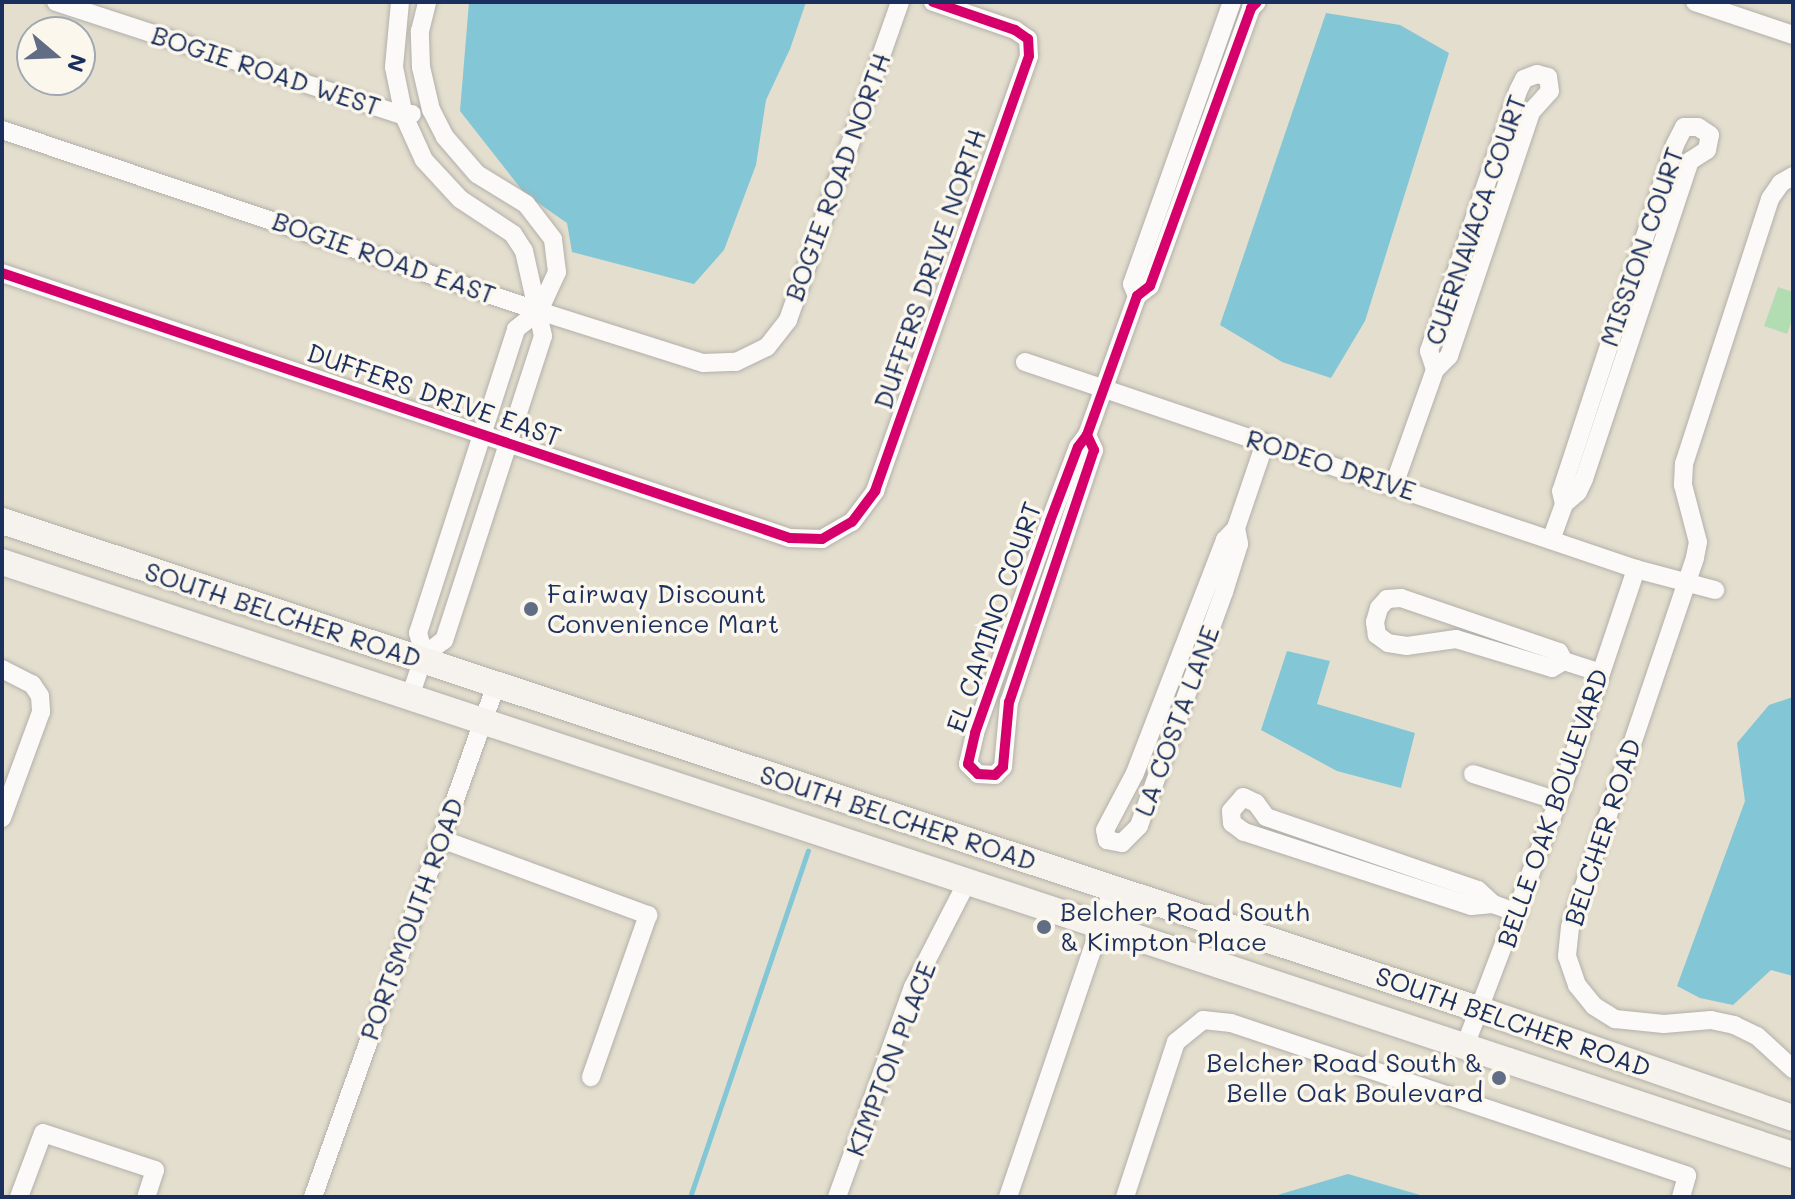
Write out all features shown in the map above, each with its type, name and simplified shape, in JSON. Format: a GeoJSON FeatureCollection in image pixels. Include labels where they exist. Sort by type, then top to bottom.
{"type":"FeatureCollection","features":[{"type":"Feature","properties":{"kind":"main road","name":"SOUTH BELCHER ROAD"},"geometry":{"type":"LineString","coordinates":[[2,521],[1481,1010],[1793,1118]]}},
{"type":"Feature","properties":{"kind":"main road","name":"SOUTH BELCHER ROAD"},"geometry":{"type":"LineString","coordinates":[[2,562],[1793,1155]]}},
{"type":"Feature","properties":{"kind":"street","name":"BOGIE ROAD WEST"},"geometry":{"type":"LineString","coordinates":[[56,2],[404,116],[431,110]]}},
{"type":"Feature","properties":{"kind":"street"},"geometry":{"type":"LineString","coordinates":[[400,2],[394,67],[404,116],[424,160],[451,189],[513,234],[524,251],[543,336],[444,640],[423,658]]}},
{"type":"Feature","properties":{"kind":"street"},"geometry":{"type":"LineString","coordinates":[[410,697],[423,658],[418,633],[516,329],[539,311],[557,272],[553,239],[526,204],[477,174],[445,137],[431,110],[421,67],[420,31],[427,2]]}},
{"type":"Feature","properties":{"kind":"street","name":"BOGIE ROAD NORTH"},"geometry":{"type":"LineString","coordinates":[[767,347],[788,320],[900,2]]}},
{"type":"Feature","properties":{"kind":"street","name":"DUFFERS DRIVE NORTH"},"geometry":{"type":"LineString","coordinates":[[852,522],[875,491],[1029,56],[1028,39],[1015,30],[933,2]]}},
{"type":"Feature","properties":{"kind":"street","name":"EL CAMINO COURT"},"geometry":{"type":"LineString","coordinates":[[1137,296],[1132,284],[1232,2]]}},
{"type":"Feature","properties":{"kind":"street","name":"EL CAMINO COURT"},"geometry":{"type":"LineString","coordinates":[[1087,435],[1094,450],[1009,702],[1003,767],[995,775],[978,774],[968,764],[975,733],[1078,447],[1087,435],[1137,296],[1150,286],[1251,8],[1257,2]]}},
{"type":"Feature","properties":{"kind":"street"},"geometry":{"type":"LineString","coordinates":[[1695,2],[1749,10],[1793,35]]}},
{"type":"Feature","properties":{"kind":"street","name":"CUERNAVACA COURT"},"geometry":{"type":"LineString","coordinates":[[1394,485],[1435,370],[1449,356],[1531,112],[1550,91],[1548,77],[1537,74],[1524,79],[1518,91],[1429,351],[1435,370]]}},
{"type":"Feature","properties":{"kind":"street","name":"MISSION COURT"},"geometry":{"type":"LineString","coordinates":[[1551,540],[1564,504],[1578,492],[1584,479],[1690,161],[1707,150],[1710,135],[1698,127],[1684,127],[1675,145],[1561,491],[1564,504]]}},
{"type":"Feature","properties":{"kind":"street","name":"BOGIE ROAD EAST"},"geometry":{"type":"LineString","coordinates":[[2,130],[703,363],[736,362],[767,347]]}},
{"type":"Feature","properties":{"kind":"street","name":"BELCHER ROAD"},"geometry":{"type":"LineString","coordinates":[[1793,176],[1781,183],[1770,199],[1684,464],[1683,485],[1698,542],[1570,927],[1567,956],[1577,985],[1594,1006],[1615,1019],[1664,1024],[1711,1020],[1734,1025],[1757,1036],[1793,1069]]}},
{"type":"Feature","properties":{"kind":"street","name":"DUFFERS DRIVE EAST"},"geometry":{"type":"LineString","coordinates":[[2,273],[790,538],[822,539],[852,522]]}},
{"type":"Feature","properties":{"kind":"street","name":"RODEO DRIVE"},"geometry":{"type":"LineString","coordinates":[[1025,362],[1636,569]]}},
{"type":"Feature","properties":{"kind":"street","name":"LA COSTA LANE"},"geometry":{"type":"LineString","coordinates":[[1236,528],[1239,544],[1224,592],[1139,826],[1122,843],[1107,840],[1105,830],[1135,773],[1225,540],[1236,528],[1265,443]]}},
{"type":"Feature","properties":{"kind":"street"},"geometry":{"type":"LineString","coordinates":[[1636,569],[1715,590]]}},
{"type":"Feature","properties":{"kind":"street","name":"BELLE OAK BOULEVARD"},"geometry":{"type":"LineString","coordinates":[[1465,1046],[1518,913],[1636,569]]}},
{"type":"Feature","properties":{"kind":"street"},"geometry":{"type":"LineString","coordinates":[[438,571],[464,579]]}},
{"type":"Feature","properties":{"kind":"street"},"geometry":{"type":"LineString","coordinates":[[1564,661],[1552,668],[1456,639],[1407,646],[1388,643],[1377,635],[1375,622],[1379,608],[1387,599],[1401,598],[1559,652],[1564,661],[1601,673]]}},
{"type":"Feature","properties":{"kind":"street"},"geometry":{"type":"LineString","coordinates":[[2,669],[32,684],[40,696],[41,712],[4,808]]}},
{"type":"Feature","properties":{"kind":"street","name":"PORTSMOUTH ROAD"},"geometry":{"type":"LineString","coordinates":[[313,1197],[496,685]]}},
{"type":"Feature","properties":{"kind":"street"},"geometry":{"type":"LineString","coordinates":[[1473,774],[1558,801]]}},
{"type":"Feature","properties":{"kind":"street"},"geometry":{"type":"LineString","coordinates":[[1493,904],[1471,906],[1244,832],[1232,823],[1231,811],[1243,797],[1256,803],[1266,817],[1478,890],[1493,904],[1518,913]]}},
{"type":"Feature","properties":{"kind":"street"},"geometry":{"type":"LineString","coordinates":[[441,839],[648,915],[591,1077]]}},
{"type":"Feature","properties":{"kind":"street","name":"KIMPTON PLACE"},"geometry":{"type":"LineString","coordinates":[[837,1197],[913,987],[968,880]]}},
{"type":"Feature","properties":{"kind":"street"},"geometry":{"type":"LineString","coordinates":[[1008,1197],[1113,888]]}},
{"type":"Feature","properties":{"kind":"street"},"geometry":{"type":"LineString","coordinates":[[1125,1197],[1176,1042],[1203,1020],[1245,1028],[1687,1176],[1681,1197]]}},
{"type":"Feature","properties":{"kind":"street"},"geometry":{"type":"LineString","coordinates":[[19,1197],[43,1133],[155,1170],[146,1197]]}},
{"type":"Feature","properties":{"kind":"green space"},"geometry":{"type":"Polygon","coordinates":[[[1778,287],[1793,292],[1793,317],[1787,334],[1764,326],[1778,287]]]}},
{"type":"Feature","properties":{"kind":"water"},"geometry":{"type":"Polygon","coordinates":[[[469,2],[806,2],[790,49],[766,100],[756,165],[724,250],[694,284],[572,252],[567,223],[525,194],[460,111],[469,2]]]}},
{"type":"Feature","properties":{"kind":"water"},"geometry":{"type":"Polygon","coordinates":[[[1326,13],[1400,25],[1449,53],[1365,321],[1331,378],[1282,362],[1220,325],[1326,13]]]}},
{"type":"Feature","properties":{"kind":"water"},"geometry":{"type":"Polygon","coordinates":[[[1287,651],[1330,661],[1317,704],[1415,733],[1401,788],[1337,771],[1261,730],[1287,651]]]}},
{"type":"Feature","properties":{"kind":"water"},"geometry":{"type":"Polygon","coordinates":[[[1793,697],[1793,976],[1771,970],[1733,1005],[1700,998],[1677,986],[1745,801],[1737,743],[1769,705],[1793,697]]]}},
{"type":"Feature","properties":{"kind":"water"},"geometry":{"type":"Polygon","coordinates":[[[1348,1174],[1427,1197],[1271,1197],[1348,1174]]]}},
{"type":"Feature","properties":{"kind":"waterway"},"geometry":{"type":"LineString","coordinates":[[690,1197],[808,851]]}},
{"type":"Feature","properties":{"kind":"cycle path"},"geometry":{"type":"LineString","coordinates":[[2,273],[790,538],[822,539],[852,522],[875,491],[1029,56],[1028,39],[1015,30],[933,2]]}},
{"type":"Feature","properties":{"kind":"cycle path"},"geometry":{"type":"LineString","coordinates":[[1087,435],[1094,450],[1009,702],[1003,767],[995,775],[978,774],[968,764],[975,733],[1050,521],[1078,447],[1087,435],[1137,296],[1150,286],[1251,8],[1257,2]]}},
{"type":"Feature","properties":{"kind":"place","name":"Fairway Discount Convenience Mart"},"geometry":{"type":"Point","coordinates":[531,609]}},
{"type":"Feature","properties":{"kind":"place","name":"Belcher Road South & Kimpton Place"},"geometry":{"type":"Point","coordinates":[1044,927]}},
{"type":"Feature","properties":{"kind":"place","name":"Belcher Road South & Belle Oak Boulevard"},"geometry":{"type":"Point","coordinates":[1499,1078]}}]}
